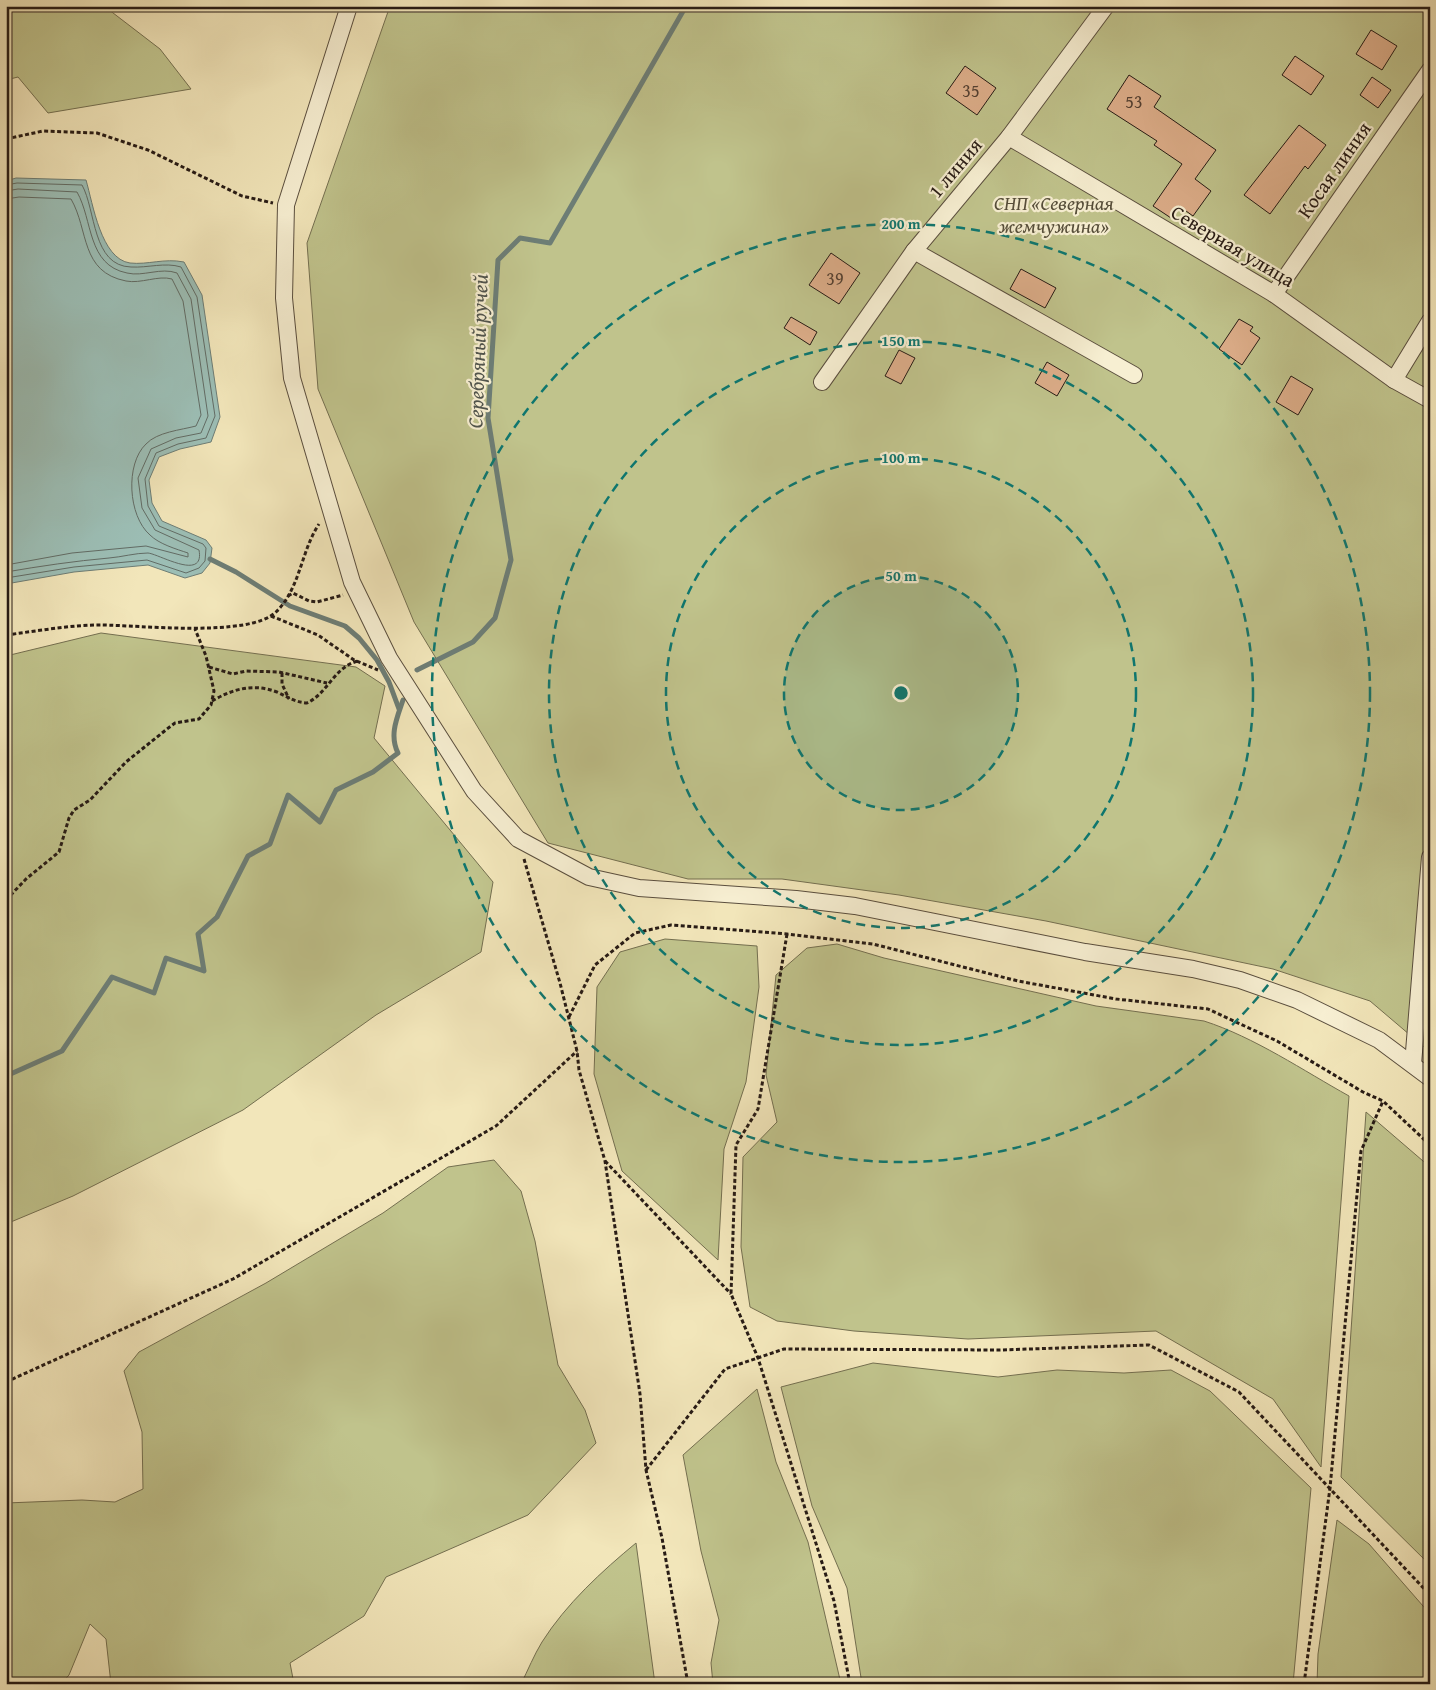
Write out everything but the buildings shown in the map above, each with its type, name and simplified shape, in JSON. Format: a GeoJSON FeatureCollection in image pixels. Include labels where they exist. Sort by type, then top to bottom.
{"type":"FeatureCollection","features":[{"type":"Feature","properties":{"kind":"street"},"geometry":{"type":"LineString","coordinates":[[349,6],[286,205],[284,298],[292,378],[356,589],[389,658],[474,791],[518,839],[589,878],[639,888],[796,899],[855,906],[1084,952],[1193,969],[1240,980],[1297,1000],[1380,1040],[1430,1078]]}},
{"type":"Feature","properties":{"kind":"street","name":"1 линия"},"geometry":{"type":"LineString","coordinates":[[822,382],[914,251],[1009,137],[1106,6]]}},
{"type":"Feature","properties":{"kind":"street","name":"Косая линия"},"geometry":{"type":"LineString","coordinates":[[1274,294],[1430,70]]}},
{"type":"Feature","properties":{"kind":"street","name":"Северная улица"},"geometry":{"type":"LineString","coordinates":[[1009,137],[1274,294],[1394,380],[1430,400]]}},
{"type":"Feature","properties":{"kind":"street"},"geometry":{"type":"LineString","coordinates":[[914,251],[1134,375]]}},
{"type":"Feature","properties":{"kind":"street"},"geometry":{"type":"LineString","coordinates":[[1394,380],[1430,321]]}},
{"type":"Feature","properties":{"kind":"street"},"geometry":{"type":"LineString","coordinates":[[1413,1064],[1430,857]]}},
{"type":"Feature","properties":{"kind":"path"},"geometry":{"type":"LineString","coordinates":[[6,139],[43,132],[97,133],[148,150],[242,196],[286,205]]}},
{"type":"Feature","properties":{"kind":"path"},"geometry":{"type":"LineString","coordinates":[[286,598],[296,579],[313,533],[330,508]]}},
{"type":"Feature","properties":{"kind":"path"},"geometry":{"type":"LineString","coordinates":[[6,634],[99,625],[195,629],[251,624],[271,616],[292,593],[309,601],[317,602],[338,597],[356,589]]}},
{"type":"Feature","properties":{"kind":"path"},"geometry":{"type":"LineString","coordinates":[[271,616],[318,635],[358,661],[404,681]]}},
{"type":"Feature","properties":{"kind":"path"},"geometry":{"type":"LineString","coordinates":[[6,900],[26,879],[59,852],[69,818],[74,810],[90,800],[144,747],[175,723],[199,719],[206,713],[212,701],[214,690],[195,629]]}},
{"type":"Feature","properties":{"kind":"path"},"geometry":{"type":"LineString","coordinates":[[212,701],[222,694],[245,688],[279,693],[289,700],[307,703],[320,694],[327,683],[350,663],[358,661]]}},
{"type":"Feature","properties":{"kind":"path"},"geometry":{"type":"LineString","coordinates":[[208,667],[233,674],[246,671],[282,673],[327,683]]}},
{"type":"Feature","properties":{"kind":"path"},"geometry":{"type":"LineString","coordinates":[[282,673],[282,684],[289,700]]}},
{"type":"Feature","properties":{"kind":"path"},"geometry":{"type":"LineString","coordinates":[[518,839],[569,1017],[577,1051],[579,1070],[605,1161],[640,1394],[646,1470],[662,1538],[688,1684]]}},
{"type":"Feature","properties":{"kind":"path"},"geometry":{"type":"LineString","coordinates":[[569,1017],[595,965],[635,933],[671,925],[787,934],[873,944],[1018,981],[1116,999],[1208,1009],[1277,1040],[1363,1092],[1383,1101],[1430,1145]]}},
{"type":"Feature","properties":{"kind":"path"},"geometry":{"type":"LineString","coordinates":[[731,1294],[736,1145],[758,1109],[787,934]]}},
{"type":"Feature","properties":{"kind":"path"},"geometry":{"type":"LineString","coordinates":[[6,1382],[242,1274],[496,1126],[577,1051]]}},
{"type":"Feature","properties":{"kind":"path"},"geometry":{"type":"LineString","coordinates":[[1304,1684],[1330,1488],[1361,1151],[1383,1101]]}},
{"type":"Feature","properties":{"kind":"path"},"geometry":{"type":"LineString","coordinates":[[605,1161],[731,1294],[758,1358],[834,1601],[850,1684]]}},
{"type":"Feature","properties":{"kind":"path"},"geometry":{"type":"LineString","coordinates":[[646,1470],[725,1370],[784,1349],[1000,1350],[1149,1345],[1240,1392],[1430,1595]]}},
{"type":"Feature","properties":{"kind":"green space"},"geometry":{"type":"Polygon","coordinates":[[[6,6],[104,6],[160,49],[191,89],[48,113],[18,77],[6,80],[6,6]]]}},
{"type":"Feature","properties":{"kind":"green space","name":"СНП «Северная жемчужина»"},"geometry":{"type":"Polygon","coordinates":[[[390,6],[1430,6],[1430,1052],[1370,1001],[1273,969],[1046,921],[899,895],[782,879],[688,879],[548,843],[414,622],[318,389],[307,243],[390,6]]]}},
{"type":"Feature","properties":{"kind":"green space"},"geometry":{"type":"Polygon","coordinates":[[[101,633],[356,667],[385,686],[374,738],[493,882],[481,952],[376,1015],[243,1110],[73,1196],[6,1224],[6,656],[101,633]]]}},
{"type":"Feature","properties":{"kind":"green space"},"geometry":{"type":"Polygon","coordinates":[[[665,939],[757,946],[759,987],[746,1082],[724,1149],[718,1260],[622,1171],[594,1074],[597,987],[620,952],[665,939]]]}},
{"type":"Feature","properties":{"kind":"green space"},"geometry":{"type":"Polygon","coordinates":[[[837,944],[884,958],[1096,1006],[1204,1021],[1260,1045],[1349,1096],[1321,1467],[1273,1399],[1156,1331],[968,1339],[854,1331],[777,1321],[750,1307],[741,1247],[743,1157],[777,1122],[766,1075],[776,975],[807,948],[837,944]]]}},
{"type":"Feature","properties":{"kind":"green space"},"geometry":{"type":"Polygon","coordinates":[[[1366,1112],[1430,1167],[1430,1565],[1341,1477],[1366,1112]]]}},
{"type":"Feature","properties":{"kind":"green space"},"geometry":{"type":"Polygon","coordinates":[[[494,1160],[521,1191],[535,1241],[558,1365],[585,1410],[596,1443],[528,1515],[386,1577],[364,1616],[290,1663],[294,1684],[111,1684],[106,1639],[90,1624],[69,1675],[61,1684],[6,1684],[6,1503],[82,1500],[115,1502],[143,1489],[142,1432],[124,1371],[139,1352],[266,1283],[383,1213],[448,1167],[494,1160]]]}},
{"type":"Feature","properties":{"kind":"green space"},"geometry":{"type":"Polygon","coordinates":[[[873,1363],[998,1377],[1057,1370],[1124,1373],[1171,1370],[1210,1391],[1311,1488],[1293,1684],[862,1684],[847,1588],[812,1506],[781,1387],[873,1363]]]}},
{"type":"Feature","properties":{"kind":"green space"},"geometry":{"type":"Polygon","coordinates":[[[757,1389],[776,1462],[808,1542],[841,1684],[713,1684],[711,1663],[719,1620],[701,1551],[683,1455],[757,1389]]]}},
{"type":"Feature","properties":{"kind":"green space"},"geometry":{"type":"Polygon","coordinates":[[[1337,1520],[1369,1544],[1430,1614],[1430,1684],[1317,1684],[1318,1654],[1337,1520]]]}},
{"type":"Feature","properties":{"kind":"green space"},"geometry":{"type":"Polygon","coordinates":[[[636,1543],[655,1684],[521,1684],[542,1642],[562,1614],[610,1565],[636,1543]]]}},
{"type":"Feature","properties":{"kind":"water"},"geometry":{"type":"Polygon","coordinates":[[[16,178],[86,180],[95,216],[105,241],[112,252],[120,259],[130,263],[184,262],[202,295],[220,417],[211,442],[180,449],[159,457],[149,480],[152,503],[162,521],[206,540],[212,548],[210,563],[202,573],[185,578],[148,565],[74,572],[6,584],[6,181],[16,178]]]}},
{"type":"Feature","properties":{"kind":"waterway","name":"Серебряный ручей"},"geometry":{"type":"LineString","coordinates":[[417,670],[473,642],[495,618],[511,560],[488,418],[498,260],[520,238],[550,243],[686,6]]}},
{"type":"Feature","properties":{"kind":"waterway"},"geometry":{"type":"LineString","coordinates":[[210,559],[236,572],[290,606],[345,626],[359,638],[377,660],[389,682],[399,709]]}},
{"type":"Feature","properties":{"kind":"waterway","name":"Серебряный ручей"},"geometry":{"type":"LineString","coordinates":[[6,1076],[62,1051],[112,977],[154,993],[166,958],[204,971],[198,934],[217,917],[248,856],[270,844],[288,795],[320,822],[336,790],[373,772],[398,753],[395,746],[394,733],[403,700]]}}]}
